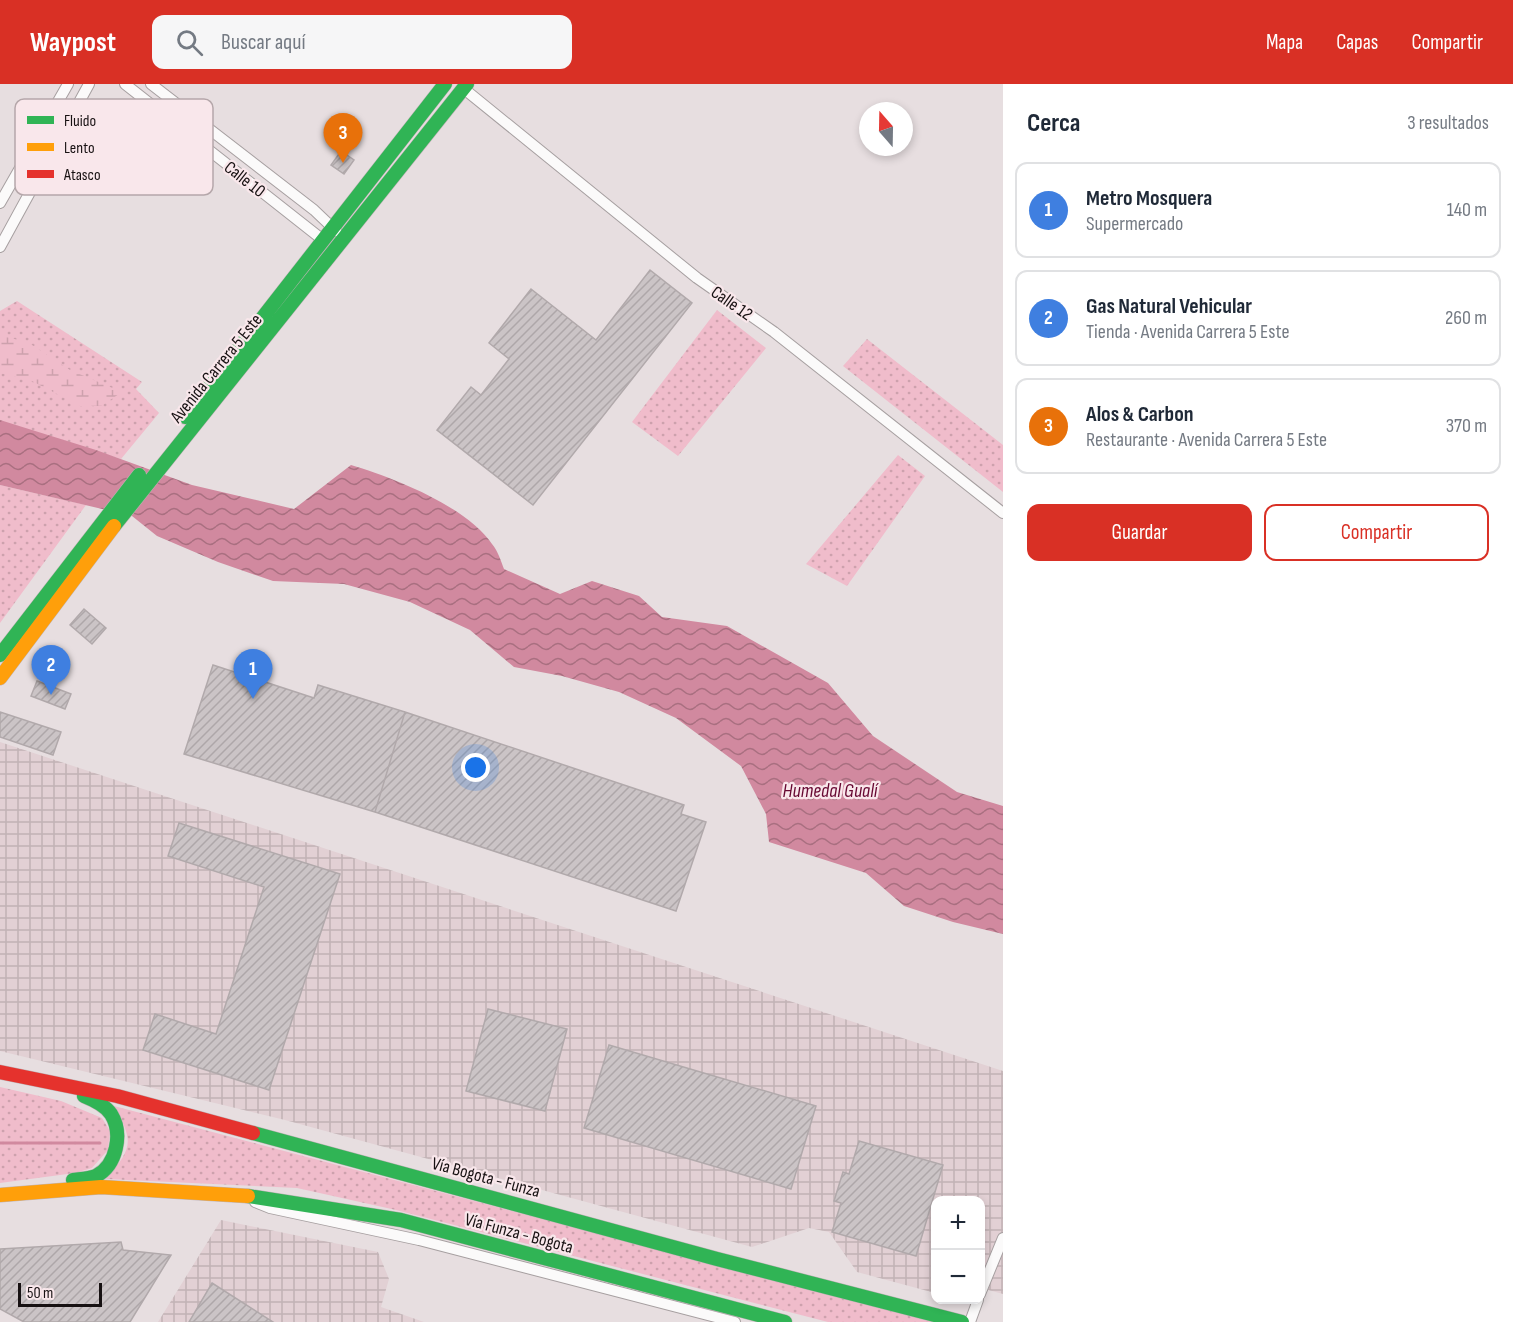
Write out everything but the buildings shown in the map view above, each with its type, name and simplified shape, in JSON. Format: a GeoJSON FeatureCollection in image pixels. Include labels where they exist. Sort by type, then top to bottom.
{"type":"FeatureCollection","features":[{"type":"Feature","properties":{"kind":"main road","name":"Avenida Carrera 5 Este"},"geometry":{"type":"LineString","coordinates":[[330,243],[334,226],[445,84]]}},
{"type":"Feature","properties":{"kind":"main road","name":"Avenida Carrera 5 Este"},"geometry":{"type":"LineString","coordinates":[[0,655],[159,460],[330,243],[465,86]]}},
{"type":"Feature","properties":{"kind":"main road","name":"Avenida Carrera 5 Este"},"geometry":{"type":"LineString","coordinates":[[0,678],[105,527]]}},
{"type":"Feature","properties":{"kind":"main road","name":"Vía Bogota - Funza"},"geometry":{"type":"LineString","coordinates":[[0,1072],[56,1083],[502,1199],[808,1285],[962,1322]]}},
{"type":"Feature","properties":{"kind":"main road"},"geometry":{"type":"LineString","coordinates":[[0,1187],[96,1176],[107,1166],[115,1153],[118,1139],[116,1125],[110,1113],[98,1102],[56,1083]]}},
{"type":"Feature","properties":{"kind":"main road","name":"Vía Funza - Bogota"},"geometry":{"type":"LineString","coordinates":[[0,1195],[101,1187],[181,1190],[242,1195],[401,1220],[785,1322]]}},
{"type":"Feature","properties":{"kind":"street"},"geometry":{"type":"LineString","coordinates":[[59,99],[68,84]]}},
{"type":"Feature","properties":{"kind":"street"},"geometry":{"type":"LineString","coordinates":[[81,99],[89,84]]}},
{"type":"Feature","properties":{"kind":"street","name":"Calle 10"},"geometry":{"type":"LineString","coordinates":[[125,84],[144,99]]}},
{"type":"Feature","properties":{"kind":"street","name":"Calle 10"},"geometry":{"type":"LineString","coordinates":[[151,84],[170,99]]}},
{"type":"Feature","properties":{"kind":"street","name":"Calle 12"},"geometry":{"type":"LineString","coordinates":[[465,86],[697,278],[774,332],[1003,513]]}},
{"type":"Feature","properties":{"kind":"street","name":"Calle 10"},"geometry":{"type":"LineString","coordinates":[[213,132],[334,226]]}},
{"type":"Feature","properties":{"kind":"street","name":"Calle 10"},"geometry":{"type":"LineString","coordinates":[[213,153],[330,243]]}},
{"type":"Feature","properties":{"kind":"street"},"geometry":{"type":"LineString","coordinates":[[0,203],[15,177]]}},
{"type":"Feature","properties":{"kind":"street"},"geometry":{"type":"LineString","coordinates":[[0,247],[28,195]]}},
{"type":"Feature","properties":{"kind":"street"},"geometry":{"type":"LineString","coordinates":[[309,229],[318,226],[322,217]]}},
{"type":"Feature","properties":{"kind":"street","name":"Vía Funza - Bogota"},"geometry":{"type":"LineString","coordinates":[[242,1195],[270,1208],[419,1240],[735,1322]]}},
{"type":"Feature","properties":{"kind":"street"},"geometry":{"type":"LineString","coordinates":[[985,1284],[1003,1238]]}},
{"type":"Feature","properties":{"kind":"street"},"geometry":{"type":"LineString","coordinates":[[969,1322],[976,1304]]}},
{"type":"Feature","properties":{"kind":"shaded area"},"geometry":{"type":"Polygon","coordinates":[[[0,742],[1003,1071],[1003,1294],[985,1289],[985,1196],[931,1196],[931,1292],[857,1272],[829,1232],[809,1228],[752,1247],[285,1120],[0,1051],[0,742]]]}},
{"type":"Feature","properties":{"kind":"shaded area"},"geometry":{"type":"Polygon","coordinates":[[[221,1220],[378,1252],[389,1279],[381,1307],[424,1322],[158,1322],[221,1220]]]}},
{"type":"Feature","properties":{"kind":"green space"},"geometry":{"type":"Polygon","coordinates":[[[17,301],[142,382],[136,389],[159,413],[121,459],[0,421],[0,311],[17,301]]]}},
{"type":"Feature","properties":{"kind":"green space"},"geometry":{"type":"Polygon","coordinates":[[[717,310],[766,348],[678,456],[632,422],[717,310]]]}},
{"type":"Feature","properties":{"kind":"green space"},"geometry":{"type":"Polygon","coordinates":[[[0,335],[29,343],[70,370],[122,392],[101,406],[80,406],[30,380],[0,373],[0,335]]]}},
{"type":"Feature","properties":{"kind":"green space"},"geometry":{"type":"Polygon","coordinates":[[[867,339],[1003,445],[1003,492],[843,366],[867,339]]]}},
{"type":"Feature","properties":{"kind":"green space"},"geometry":{"type":"Polygon","coordinates":[[[898,455],[925,476],[847,586],[806,564],[898,455]]]}},
{"type":"Feature","properties":{"kind":"green space"},"geometry":{"type":"Polygon","coordinates":[[[0,485],[86,505],[0,623],[0,485]]]}},
{"type":"Feature","properties":{"kind":"green space"},"geometry":{"type":"Polygon","coordinates":[[[0,1087],[61,1101],[102,1118],[110,1131],[108,1150],[92,1168],[75,1173],[0,1183],[0,1087]]]}},
{"type":"Feature","properties":{"kind":"green space"},"geometry":{"type":"Polygon","coordinates":[[[114,1106],[933,1322],[828,1322],[396,1210],[297,1188],[106,1179],[121,1159],[128,1144],[125,1128],[114,1106]]]}},
{"type":"Feature","properties":{"kind":"water","name":"Humedal Gualí"},"geometry":{"type":"Polygon","coordinates":[[[0,420],[96,450],[192,485],[294,509],[351,465],[388,477],[428,495],[465,517],[492,544],[504,569],[560,594],[592,581],[639,596],[662,617],[727,626],[828,683],[873,736],[957,792],[1003,806],[1003,934],[953,922],[904,906],[866,873],[769,842],[766,814],[741,766],[676,718],[619,692],[562,676],[514,667],[470,630],[410,602],[344,584],[273,581],[218,562],[157,536],[132,516],[0,485],[0,420]]]}},
{"type":"Feature","properties":{"kind":"waterway"},"geometry":{"type":"LineString","coordinates":[[0,1143],[100,1143]]}},
{"type":"Feature","properties":{"kind":"traffic: fast"},"geometry":{"type":"LineString","coordinates":[[185,417],[445,84]]}},
{"type":"Feature","properties":{"kind":"traffic: fast"},"geometry":{"type":"LineString","coordinates":[[114,526],[467,84]]}},
{"type":"Feature","properties":{"kind":"traffic: fast"},"geometry":{"type":"LineString","coordinates":[[0,655],[139,475]]}},
{"type":"Feature","properties":{"kind":"traffic: fast"},"geometry":{"type":"LineString","coordinates":[[73,1180],[93,1177],[103,1171],[113,1157],[116,1148],[117,1130],[111,1114],[102,1105],[84,1096]]}},
{"type":"Feature","properties":{"kind":"traffic: fast"},"geometry":{"type":"LineString","coordinates":[[253,1133],[717,1259],[962,1322]]}},
{"type":"Feature","properties":{"kind":"traffic: fast"},"geometry":{"type":"LineString","coordinates":[[248,1196],[401,1220],[785,1322]]}},
{"type":"Feature","properties":{"kind":"traffic: slow"},"geometry":{"type":"LineString","coordinates":[[0,678],[114,526]]}},
{"type":"Feature","properties":{"kind":"traffic: slow"},"geometry":{"type":"LineString","coordinates":[[0,1195],[101,1187],[248,1196]]}},
{"type":"Feature","properties":{"kind":"traffic: jam"},"geometry":{"type":"LineString","coordinates":[[0,1072],[117,1096],[253,1133]]}},
{"type":"Feature","properties":{"kind":"place","name":"Alos & Carbon"},"geometry":{"type":"Point","coordinates":[343,163]}},
{"type":"Feature","properties":{"kind":"place","name":"Gas Natural Vehicular"},"geometry":{"type":"Point","coordinates":[51,695]}},
{"type":"Feature","properties":{"kind":"place","name":"Metro Mosquera"},"geometry":{"type":"Point","coordinates":[253,699]}}]}
